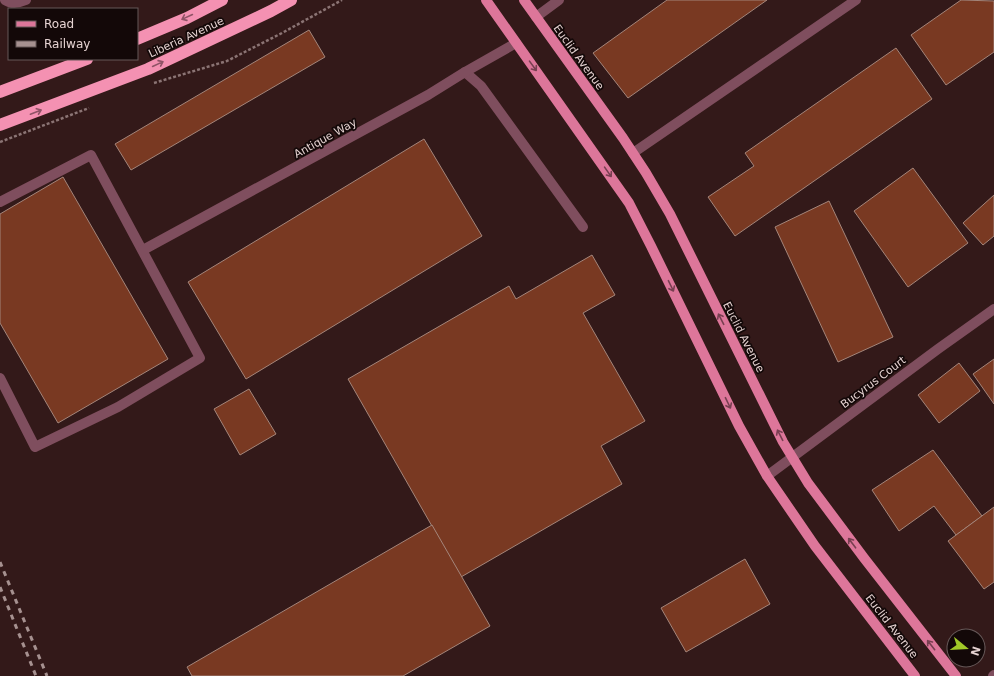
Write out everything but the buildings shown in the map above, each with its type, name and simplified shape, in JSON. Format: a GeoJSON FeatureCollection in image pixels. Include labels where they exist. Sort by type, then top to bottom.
{"type":"FeatureCollection","features":[{"type":"Feature","properties":{"kind":"highway","name":"Liberia Avenue"},"geometry":{"type":"LineString","coordinates":[[138,39],[187,18],[222,0]]}},
{"type":"Feature","properties":{"kind":"highway","name":"Liberia Avenue"},"geometry":{"type":"LineString","coordinates":[[0,126],[148,69],[271,11],[291,0]]}},
{"type":"Feature","properties":{"kind":"highway"},"geometry":{"type":"LineString","coordinates":[[0,92],[84,60]]}},
{"type":"Feature","properties":{"kind":"main road","name":"Euclid Avenue"},"geometry":{"type":"LineString","coordinates":[[486,0],[629,203],[739,426],[767,476],[815,546],[915,676]]}},
{"type":"Feature","properties":{"kind":"main road","name":"Euclid Avenue"},"geometry":{"type":"LineString","coordinates":[[524,0],[633,153],[670,214],[783,442],[808,483],[846,535],[956,676]]}},
{"type":"Feature","properties":{"kind":"street"},"geometry":{"type":"LineString","coordinates":[[5,0],[8,2],[20,2],[26,0]]}},
{"type":"Feature","properties":{"kind":"street"},"geometry":{"type":"LineString","coordinates":[[536,17],[559,0]]}},
{"type":"Feature","properties":{"kind":"street"},"geometry":{"type":"LineString","coordinates":[[633,153],[856,0]]}},
{"type":"Feature","properties":{"kind":"street","name":"Antique Way"},"geometry":{"type":"LineString","coordinates":[[143,250],[428,95],[516,43]]}},
{"type":"Feature","properties":{"kind":"street"},"geometry":{"type":"LineString","coordinates":[[465,72],[481,86],[583,226]]}},
{"type":"Feature","properties":{"kind":"street"},"geometry":{"type":"LineString","coordinates":[[0,202],[91,154],[200,358],[118,407],[36,447],[0,378]]}},
{"type":"Feature","properties":{"kind":"street","name":"Bucyrus Court"},"geometry":{"type":"LineString","coordinates":[[767,476],[994,309]]}},
{"type":"Feature","properties":{"kind":"path"},"geometry":{"type":"LineString","coordinates":[[148,85],[222,63],[282,33],[342,0]]}},
{"type":"Feature","properties":{"kind":"path"},"geometry":{"type":"LineString","coordinates":[[0,142],[92,107]]}},
{"type":"Feature","properties":{"kind":"railway"},"geometry":{"type":"LineString","coordinates":[[0,562],[47,676]]}},
{"type":"Feature","properties":{"kind":"railway"},"geometry":{"type":"LineString","coordinates":[[0,587],[36,676]]}}]}
